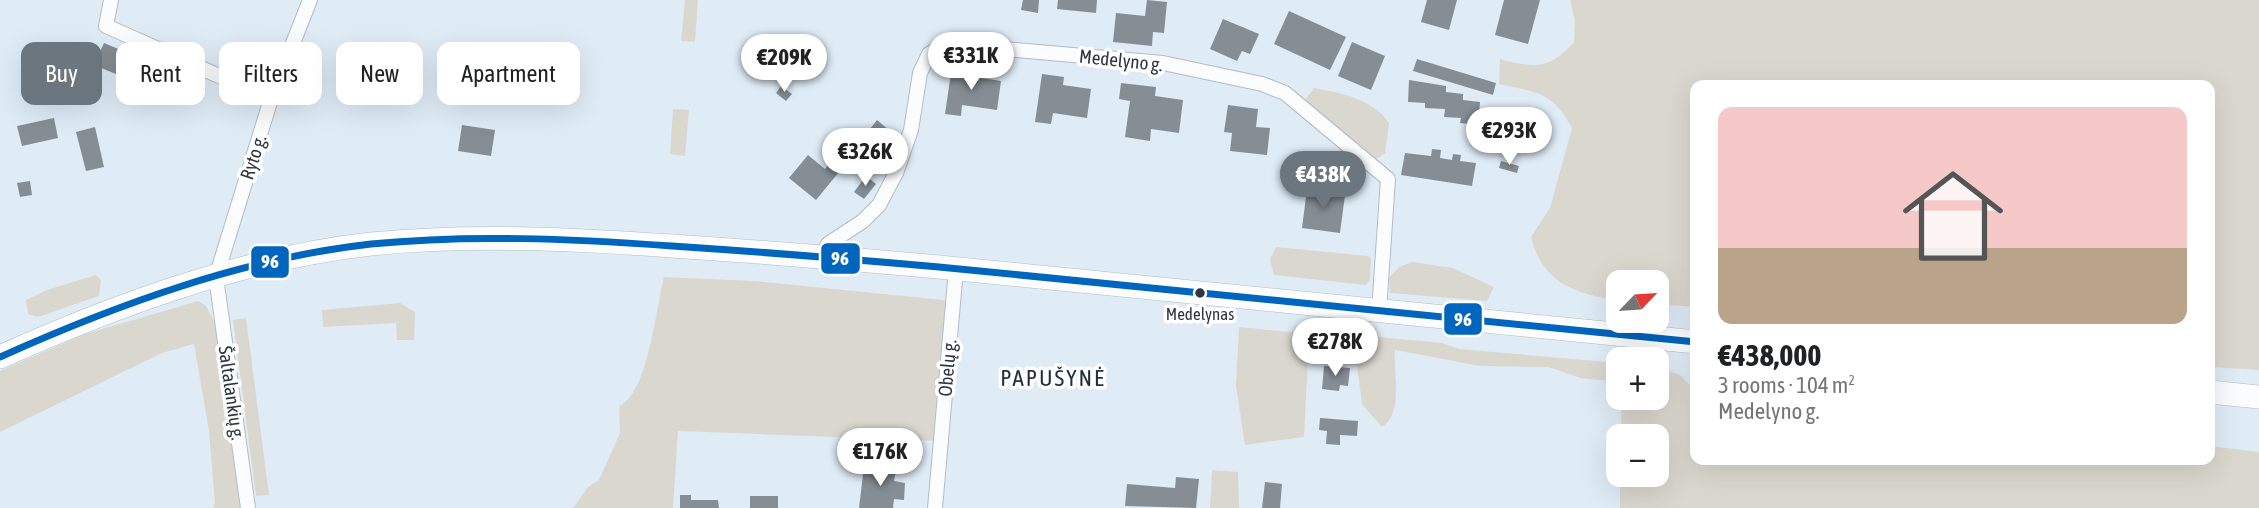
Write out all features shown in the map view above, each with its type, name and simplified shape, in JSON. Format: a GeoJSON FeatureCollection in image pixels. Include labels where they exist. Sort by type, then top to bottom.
{"type":"FeatureCollection","features":[{"type":"Feature","properties":{"kind":"main road"},"geometry":{"type":"LineString","coordinates":[[0,357],[52,333],[216,277],[288,258],[368,245],[472,237],[607,241],[822,256],[1690,340]]}},
{"type":"Feature","properties":{"kind":"main road"},"geometry":{"type":"LineString","coordinates":[[2215,392],[2259,397]]}},
{"type":"Feature","properties":{"kind":"street"},"geometry":{"type":"LineString","coordinates":[[111,0],[106,26],[219,76]]}},
{"type":"Feature","properties":{"kind":"street","name":"Ryto g."},"geometry":{"type":"LineString","coordinates":[[293,42],[310,0]]}},
{"type":"Feature","properties":{"kind":"street","name":"Medelyno g."},"geometry":{"type":"LineString","coordinates":[[822,256],[828,244],[863,221],[880,205],[896,173],[911,130],[920,73],[929,54],[947,44],[1163,63],[1262,84],[1285,93],[1388,179],[1379,310]]}},
{"type":"Feature","properties":{"kind":"street","name":"Ryto g."},"geometry":{"type":"LineString","coordinates":[[216,277],[269,105]]}},
{"type":"Feature","properties":{"kind":"street","name":"Obelų g."},"geometry":{"type":"LineString","coordinates":[[935,508],[956,269]]}},
{"type":"Feature","properties":{"kind":"street","name":"Šaltalankių g."},"geometry":{"type":"LineString","coordinates":[[216,277],[248,508]]}},
{"type":"Feature","properties":{"kind":"shaded area"},"geometry":{"type":"Polygon","coordinates":[[[685,0],[698,0],[695,42],[681,41],[685,0]]]}},
{"type":"Feature","properties":{"kind":"shaded area"},"geometry":{"type":"Polygon","coordinates":[[[1570,0],[2259,0],[2259,370],[2215,367],[2215,80],[1690,80],[1690,307],[1670,305],[1670,270],[1606,270],[1606,298],[1563,284],[1543,266],[1536,253],[1531,237],[1550,208],[1572,128],[1550,100],[1534,92],[1499,84],[1500,59],[1532,65],[1549,62],[1574,42],[1575,20],[1570,0]]]}},
{"type":"Feature","properties":{"kind":"shaded area"},"geometry":{"type":"Polygon","coordinates":[[[1314,88],[1356,98],[1382,115],[1389,123],[1385,153],[1376,159],[1305,100],[1314,88]]]}},
{"type":"Feature","properties":{"kind":"shaded area"},"geometry":{"type":"Polygon","coordinates":[[[673,109],[689,110],[685,156],[670,154],[673,109]]]}},
{"type":"Feature","properties":{"kind":"shaded area"},"geometry":{"type":"Polygon","coordinates":[[[1276,247],[1368,256],[1371,259],[1370,280],[1366,285],[1274,275],[1270,259],[1276,247]]]}},
{"type":"Feature","properties":{"kind":"shaded area"},"geometry":{"type":"Polygon","coordinates":[[[1412,262],[1453,268],[1494,287],[1487,301],[1390,293],[1389,278],[1399,267],[1412,262]]]}},
{"type":"Feature","properties":{"kind":"shaded area"},"geometry":{"type":"Polygon","coordinates":[[[96,275],[101,280],[99,296],[38,317],[28,314],[26,300],[47,290],[96,275]]]}},
{"type":"Feature","properties":{"kind":"shaded area"},"geometry":{"type":"Polygon","coordinates":[[[664,277],[754,281],[953,301],[941,441],[678,431],[673,508],[573,508],[588,487],[599,480],[620,433],[619,406],[629,398],[644,368],[664,277]]]}},
{"type":"Feature","properties":{"kind":"shaded area"},"geometry":{"type":"Polygon","coordinates":[[[198,301],[206,306],[215,323],[243,508],[213,508],[215,503],[209,431],[194,344],[162,353],[0,432],[0,371],[85,334],[198,301]]]}},
{"type":"Feature","properties":{"kind":"shaded area"},"geometry":{"type":"Polygon","coordinates":[[[400,303],[415,312],[414,340],[397,340],[396,323],[323,327],[322,310],[400,303]]]}},
{"type":"Feature","properties":{"kind":"shaded area"},"geometry":{"type":"Polygon","coordinates":[[[246,318],[269,495],[256,496],[233,320],[246,318]]]}},
{"type":"Feature","properties":{"kind":"shaded area"},"geometry":{"type":"Polygon","coordinates":[[[1239,327],[1301,333],[1309,339],[1304,437],[1245,445],[1236,386],[1239,327]]]}},
{"type":"Feature","properties":{"kind":"shaded area"},"geometry":{"type":"Polygon","coordinates":[[[1326,332],[1442,343],[1459,349],[1606,362],[1606,380],[1580,378],[1549,367],[1480,366],[1395,350],[1395,402],[1389,421],[1382,427],[1362,404],[1357,366],[1332,361],[1324,353],[1317,352],[1319,340],[1326,332]]]}},
{"type":"Feature","properties":{"kind":"shaded area"},"geometry":{"type":"Polygon","coordinates":[[[1669,371],[1680,375],[1690,385],[1690,465],[2215,465],[2215,447],[2259,452],[2259,508],[1620,508],[1620,487],[1669,487],[1669,424],[1621,424],[1622,410],[1669,410],[1669,371]]]}},
{"type":"Feature","properties":{"kind":"shaded area"},"geometry":{"type":"Polygon","coordinates":[[[1212,470],[1238,472],[1239,508],[1210,508],[1212,470]]]}},
{"type":"Feature","properties":{"kind":"building"},"geometry":{"type":"Polygon","coordinates":[[[1023,0],[1039,0],[1038,13],[1021,10],[1023,0]]]}},
{"type":"Feature","properties":{"kind":"building"},"geometry":{"type":"Polygon","coordinates":[[[1058,0],[1097,0],[1096,13],[1057,9],[1058,0]]]}},
{"type":"Feature","properties":{"kind":"building"},"geometry":{"type":"Polygon","coordinates":[[[1147,0],[1167,2],[1164,33],[1153,32],[1152,46],[1113,42],[1116,13],[1145,16],[1147,0]]]}},
{"type":"Feature","properties":{"kind":"building"},"geometry":{"type":"Polygon","coordinates":[[[1427,0],[1457,0],[1449,30],[1421,22],[1427,0]]]}},
{"type":"Feature","properties":{"kind":"building"},"geometry":{"type":"Polygon","coordinates":[[[1504,0],[1540,0],[1528,44],[1495,35],[1504,0]]]}},
{"type":"Feature","properties":{"kind":"building"},"geometry":{"type":"Polygon","coordinates":[[[1289,11],[1346,37],[1330,70],[1274,44],[1289,11]]]}},
{"type":"Feature","properties":{"kind":"building"},"geometry":{"type":"Polygon","coordinates":[[[1223,19],[1259,34],[1250,54],[1242,51],[1237,61],[1210,49],[1223,19]]]}},
{"type":"Feature","properties":{"kind":"building"},"geometry":{"type":"Polygon","coordinates":[[[1352,42],[1385,56],[1371,90],[1338,76],[1352,42]]]}},
{"type":"Feature","properties":{"kind":"building"},"geometry":{"type":"Polygon","coordinates":[[[104,43],[116,48],[116,74],[102,68],[104,43]]]}},
{"type":"Feature","properties":{"kind":"building"},"geometry":{"type":"Polygon","coordinates":[[[1417,59],[1496,83],[1493,95],[1413,71],[1417,59]]]}},
{"type":"Feature","properties":{"kind":"building"},"geometry":{"type":"Polygon","coordinates":[[[952,66],[976,70],[975,77],[1001,81],[997,110],[962,105],[961,116],[945,114],[952,66]]]}},
{"type":"Feature","properties":{"kind":"building"},"geometry":{"type":"Polygon","coordinates":[[[1042,74],[1064,77],[1063,85],[1091,89],[1087,118],[1053,113],[1051,124],[1035,122],[1042,74]]]}},
{"type":"Feature","properties":{"kind":"building"},"geometry":{"type":"Polygon","coordinates":[[[1409,80],[1446,86],[1446,92],[1463,94],[1463,100],[1480,102],[1478,125],[1460,123],[1461,118],[1444,117],[1445,109],[1425,108],[1425,103],[1408,102],[1409,80]]]}},
{"type":"Feature","properties":{"kind":"building"},"geometry":{"type":"Polygon","coordinates":[[[1121,83],[1156,87],[1155,96],[1183,100],[1179,133],[1151,129],[1150,141],[1125,137],[1130,101],[1119,99],[1121,83]]]}},
{"type":"Feature","properties":{"kind":"building"},"geometry":{"type":"Polygon","coordinates":[[[781,86],[792,94],[786,101],[776,93],[781,86]]]}},
{"type":"Feature","properties":{"kind":"building"},"geometry":{"type":"Polygon","coordinates":[[[1228,105],[1258,109],[1256,127],[1270,128],[1267,155],[1230,151],[1232,133],[1224,132],[1228,105]]]}},
{"type":"Feature","properties":{"kind":"building"},"geometry":{"type":"Polygon","coordinates":[[[54,118],[58,138],[22,146],[17,126],[54,118]]]}},
{"type":"Feature","properties":{"kind":"building"},"geometry":{"type":"Polygon","coordinates":[[[877,120],[894,134],[878,153],[862,139],[877,120]]]}},
{"type":"Feature","properties":{"kind":"building"},"geometry":{"type":"Polygon","coordinates":[[[462,125],[495,130],[491,156],[458,151],[462,125]]]}},
{"type":"Feature","properties":{"kind":"building"},"geometry":{"type":"Polygon","coordinates":[[[95,127],[104,167],[86,171],[76,132],[95,127]]]}},
{"type":"Feature","properties":{"kind":"building"},"geometry":{"type":"Polygon","coordinates":[[[1507,138],[1526,144],[1525,150],[1505,145],[1507,138]]]}},
{"type":"Feature","properties":{"kind":"building"},"geometry":{"type":"Polygon","coordinates":[[[1432,149],[1441,150],[1440,158],[1452,160],[1453,154],[1461,155],[1460,161],[1476,163],[1472,186],[1401,175],[1405,153],[1431,156],[1432,149]]]}},
{"type":"Feature","properties":{"kind":"building"},"geometry":{"type":"Polygon","coordinates":[[[808,155],[825,169],[829,164],[839,172],[816,200],[789,178],[808,155]]]}},
{"type":"Feature","properties":{"kind":"building"},"geometry":{"type":"Polygon","coordinates":[[[1501,161],[1519,166],[1517,173],[1499,168],[1501,161]]]}},
{"type":"Feature","properties":{"kind":"building"},"geometry":{"type":"Polygon","coordinates":[[[866,176],[876,184],[864,199],[854,192],[866,176]]]}},
{"type":"Feature","properties":{"kind":"building"},"geometry":{"type":"Polygon","coordinates":[[[30,181],[32,195],[20,197],[17,183],[30,181]]]}},
{"type":"Feature","properties":{"kind":"building"},"geometry":{"type":"Polygon","coordinates":[[[1307,189],[1345,195],[1340,233],[1302,228],[1307,189]]]}},
{"type":"Feature","properties":{"kind":"building"},"geometry":{"type":"Polygon","coordinates":[[[1324,366],[1350,368],[1348,386],[1340,385],[1339,391],[1322,389],[1324,366]]]}},
{"type":"Feature","properties":{"kind":"building"},"geometry":{"type":"Polygon","coordinates":[[[1320,418],[1358,421],[1357,436],[1340,435],[1340,445],[1326,444],[1327,431],[1319,430],[1320,418]]]}},
{"type":"Feature","properties":{"kind":"building"},"geometry":{"type":"Polygon","coordinates":[[[864,466],[896,469],[894,481],[905,483],[904,500],[894,499],[893,508],[859,508],[864,466]]]}},
{"type":"Feature","properties":{"kind":"building"},"geometry":{"type":"Polygon","coordinates":[[[1176,477],[1199,479],[1196,508],[1125,506],[1127,484],[1175,488],[1176,477]]]}},
{"type":"Feature","properties":{"kind":"building"},"geometry":{"type":"Polygon","coordinates":[[[1265,482],[1282,484],[1280,508],[1262,508],[1265,482]]]}},
{"type":"Feature","properties":{"kind":"building"},"geometry":{"type":"Polygon","coordinates":[[[680,495],[691,495],[691,500],[718,500],[719,508],[680,508],[680,495]]]}},
{"type":"Feature","properties":{"kind":"building"},"geometry":{"type":"Polygon","coordinates":[[[750,496],[778,496],[778,508],[750,508],[750,496]]]}},
{"type":"Feature","properties":{"kind":"transit line","name":"96"},"geometry":{"type":"LineString","coordinates":[[0,357],[135,302],[181,286],[276,260],[371,244],[484,238],[634,243],[872,261],[1690,341]]}},
{"type":"Feature","properties":{"kind":"place","name":"Medelynas"},"geometry":{"type":"Point","coordinates":[1200,293]}},
{"type":"Feature","properties":{"kind":"district","name":"PAPUŠYNĖ"},"geometry":{"type":"Point","coordinates":[1053,378]}}]}
